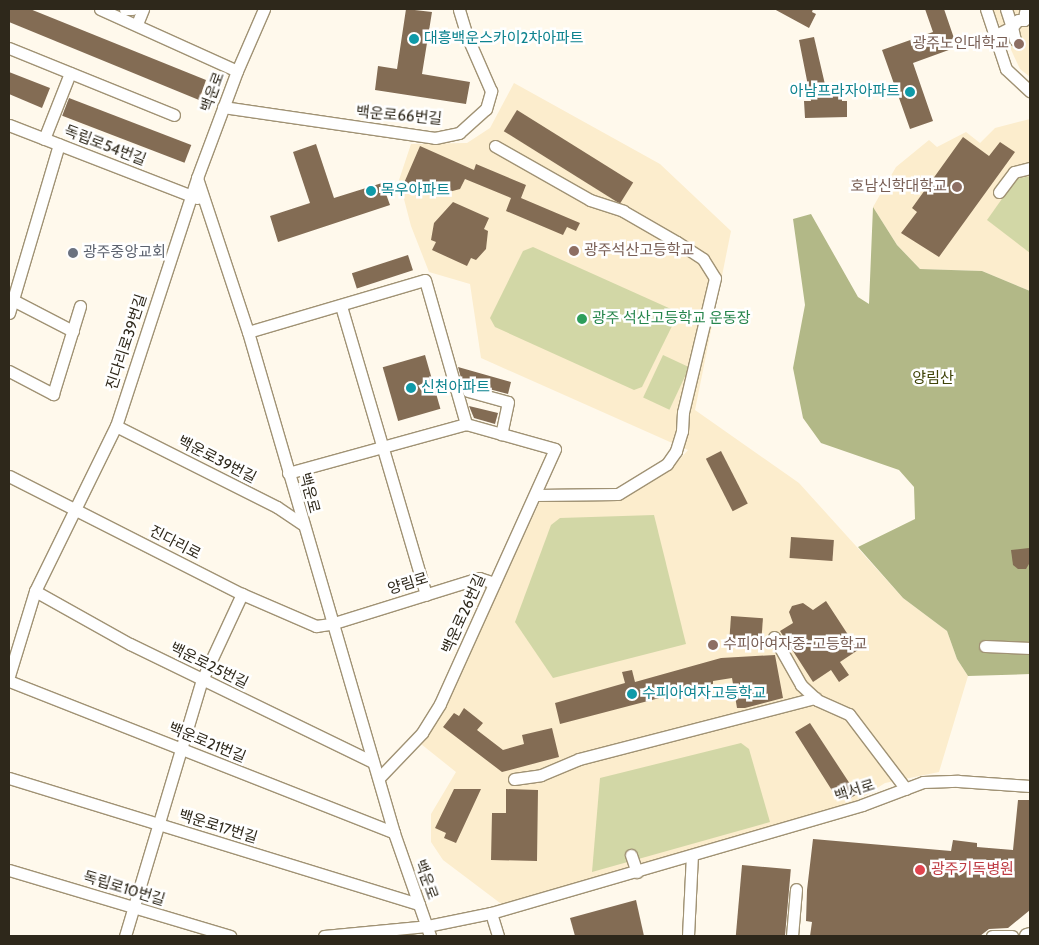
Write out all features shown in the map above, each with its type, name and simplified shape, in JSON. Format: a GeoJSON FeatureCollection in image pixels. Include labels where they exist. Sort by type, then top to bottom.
{"type":"FeatureCollection","features":[{"type":"Feature","properties":{"kind":"main road"},"geometry":{"type":"LineString","coordinates":[[1026,936],[1030,935]]}},
{"type":"Feature","properties":{"kind":"street","name":"백운로"},"geometry":{"type":"LineString","coordinates":[[100,9],[237,70]]}},
{"type":"Feature","properties":{"kind":"street"},"geometry":{"type":"LineString","coordinates":[[126,9],[132,9]]}},
{"type":"Feature","properties":{"kind":"street"},"geometry":{"type":"LineString","coordinates":[[136,24],[143,9]]}},
{"type":"Feature","properties":{"kind":"street","name":"백운로"},"geometry":{"type":"LineString","coordinates":[[264,9],[237,70],[197,178],[248,332],[331,624],[379,778],[394,833],[429,931]]}},
{"type":"Feature","properties":{"kind":"street","name":"백운로66번길"},"geometry":{"type":"LineString","coordinates":[[223,107],[435,138],[459,133],[486,109],[490,91],[462,23],[459,9]]}},
{"type":"Feature","properties":{"kind":"street"},"geometry":{"type":"LineString","coordinates":[[986,9],[1006,69],[1030,91]]}},
{"type":"Feature","properties":{"kind":"street"},"geometry":{"type":"LineString","coordinates":[[1006,9],[1015,40]]}},
{"type":"Feature","properties":{"kind":"street"},"geometry":{"type":"LineString","coordinates":[[994,36],[1012,27],[1018,20],[1024,20],[1025,12]]}},
{"type":"Feature","properties":{"kind":"street"},"geometry":{"type":"LineString","coordinates":[[9,48],[174,115]]}},
{"type":"Feature","properties":{"kind":"street"},"geometry":{"type":"LineString","coordinates":[[44,139],[70,73]]}},
{"type":"Feature","properties":{"kind":"street","name":"독립로54번길"},"geometry":{"type":"LineString","coordinates":[[9,125],[206,202]]}},
{"type":"Feature","properties":{"kind":"street"},"geometry":{"type":"LineString","coordinates":[[9,313],[11,300],[59,144]]}},
{"type":"Feature","properties":{"kind":"street"},"geometry":{"type":"LineString","coordinates":[[495,146],[590,200],[623,211],[677,242],[703,259],[714,278],[683,412],[682,431],[676,451],[667,464],[618,494],[536,495]]}},
{"type":"Feature","properties":{"kind":"street"},"geometry":{"type":"LineString","coordinates":[[999,192],[1014,172],[1030,168]]}},
{"type":"Feature","properties":{"kind":"street","name":"진다리로39번길"},"geometry":{"type":"LineString","coordinates":[[9,676],[35,591],[116,426],[197,178]]}},
{"type":"Feature","properties":{"kind":"street"},"geometry":{"type":"LineString","coordinates":[[248,332],[342,306],[425,280],[466,424]]}},
{"type":"Feature","properties":{"kind":"street"},"geometry":{"type":"LineString","coordinates":[[11,300],[73,331]]}},
{"type":"Feature","properties":{"kind":"street"},"geometry":{"type":"LineString","coordinates":[[9,371],[53,394],[80,306]]}},
{"type":"Feature","properties":{"kind":"street"},"geometry":{"type":"LineString","coordinates":[[342,306],[362,383],[426,595]]}},
{"type":"Feature","properties":{"kind":"street"},"geometry":{"type":"LineString","coordinates":[[288,473],[466,424],[501,434],[508,402],[468,391]]}},
{"type":"Feature","properties":{"kind":"street","name":"백운로39번길"},"geometry":{"type":"LineString","coordinates":[[116,426],[277,507],[302,524]]}},
{"type":"Feature","properties":{"kind":"street","name":"백운로26번길"},"geometry":{"type":"LineString","coordinates":[[379,778],[422,733],[440,704],[555,450],[501,434]]}},
{"type":"Feature","properties":{"kind":"street","name":"진다리로"},"geometry":{"type":"LineString","coordinates":[[9,476],[242,594],[309,624],[331,624]]}},
{"type":"Feature","properties":{"kind":"street","name":"양림로"},"geometry":{"type":"LineString","coordinates":[[331,624],[478,578],[494,583]]}},
{"type":"Feature","properties":{"kind":"street","name":"백운로25번길"},"geometry":{"type":"LineString","coordinates":[[35,591],[202,680],[373,762]]}},
{"type":"Feature","properties":{"kind":"street"},"geometry":{"type":"LineString","coordinates":[[125,936],[202,680],[242,594]]}},
{"type":"Feature","properties":{"kind":"street"},"geometry":{"type":"LineString","coordinates":[[774,637],[801,686],[815,698],[849,714],[906,789]]}},
{"type":"Feature","properties":{"kind":"street"},"geometry":{"type":"LineString","coordinates":[[985,646],[1030,648]]}},
{"type":"Feature","properties":{"kind":"street","name":"백운로21번길"},"geometry":{"type":"LineString","coordinates":[[9,681],[394,833]]}},
{"type":"Feature","properties":{"kind":"street"},"geometry":{"type":"LineString","coordinates":[[514,780],[541,775],[579,759],[815,698]]}},
{"type":"Feature","properties":{"kind":"street","name":"백운로17번길"},"geometry":{"type":"LineString","coordinates":[[9,778],[419,904]]}},
{"type":"Feature","properties":{"kind":"street","name":"백서로"},"geometry":{"type":"LineString","coordinates":[[429,931],[862,805],[923,782],[958,781],[1030,786]]}},
{"type":"Feature","properties":{"kind":"street"},"geometry":{"type":"LineString","coordinates":[[631,855],[637,872]]}},
{"type":"Feature","properties":{"kind":"street"},"geometry":{"type":"LineString","coordinates":[[688,936],[692,855]]}},
{"type":"Feature","properties":{"kind":"street","name":"독립로10번길"},"geometry":{"type":"LineString","coordinates":[[9,870],[230,936]]}},
{"type":"Feature","properties":{"kind":"street"},"geometry":{"type":"LineString","coordinates":[[792,936],[796,889]]}},
{"type":"Feature","properties":{"kind":"street"},"geometry":{"type":"LineString","coordinates":[[491,913],[498,936]]}},
{"type":"Feature","properties":{"kind":"street"},"geometry":{"type":"LineString","coordinates":[[324,936],[429,931]]}},
{"type":"Feature","properties":{"kind":"street"},"geometry":{"type":"LineString","coordinates":[[992,936],[1012,936]]}},
{"type":"Feature","properties":{"kind":"shaded area","name":"광주노인대학교"},"geometry":{"type":"Polygon","coordinates":[[[992,9],[1030,9],[1030,77],[1020,69],[992,9]]]}},
{"type":"Feature","properties":{"kind":"shaded area","name":"수피아여자중-고등학교"},"geometry":{"type":"Polygon","coordinates":[[[514,83],[660,164],[731,231],[695,410],[799,483],[903,598],[947,631],[957,659],[968,676],[939,772],[885,783],[857,801],[504,906],[443,860],[431,842],[431,814],[456,772],[421,744],[445,706],[540,501],[620,501],[671,469],[688,450],[481,358],[470,284],[429,272],[411,226],[399,180],[411,144],[467,143],[490,128],[514,83]]]}},
{"type":"Feature","properties":{"kind":"shaded area","name":"호남신학대학교"},"geometry":{"type":"Polygon","coordinates":[[[1030,119],[1030,291],[982,271],[920,269],[897,245],[873,207],[896,167],[929,140],[937,147],[966,132],[980,143],[995,128],[1030,119]]]}},
{"type":"Feature","properties":{"kind":"green space"},"geometry":{"type":"Polygon","coordinates":[[[1030,176],[1030,253],[987,220],[1016,179],[1030,176]]]}},
{"type":"Feature","properties":{"kind":"green space","name":"양림산"},"geometry":{"type":"Polygon","coordinates":[[[873,207],[897,245],[920,269],[982,271],[1030,291],[1030,674],[968,676],[957,659],[947,631],[903,598],[858,547],[915,519],[914,487],[899,470],[821,443],[803,418],[793,368],[805,305],[793,219],[811,214],[858,297],[869,304],[873,207]]]}},
{"type":"Feature","properties":{"kind":"green space","name":"광주 석산고등학교 운동장"},"geometry":{"type":"Polygon","coordinates":[[[533,247],[671,309],[675,320],[642,387],[634,390],[495,327],[490,318],[523,251],[533,247]]]}},
{"type":"Feature","properties":{"kind":"green space"},"geometry":{"type":"Polygon","coordinates":[[[663,355],[689,367],[669,410],[643,398],[663,355]]]}},
{"type":"Feature","properties":{"kind":"green space"},"geometry":{"type":"Polygon","coordinates":[[[654,515],[686,644],[553,678],[515,622],[551,525],[560,518],[654,515]]]}},
{"type":"Feature","properties":{"kind":"green space"},"geometry":{"type":"Polygon","coordinates":[[[741,743],[749,749],[770,822],[592,872],[600,778],[741,743]]]}},
{"type":"Feature","properties":{"kind":"building"},"geometry":{"type":"Polygon","coordinates":[[[9,9],[30,9],[206,80],[199,100],[9,22],[9,9]]]}},
{"type":"Feature","properties":{"kind":"building","name":"대흥백운스카이2차아파트"},"geometry":{"type":"Polygon","coordinates":[[[406,9],[432,12],[422,74],[470,82],[466,104],[375,90],[378,66],[397,69],[406,9]]]}},
{"type":"Feature","properties":{"kind":"building"},"geometry":{"type":"Polygon","coordinates":[[[774,9],[813,9],[812,12],[816,14],[809,28],[774,9]]]}},
{"type":"Feature","properties":{"kind":"building","name":"아남프라자아파트"},"geometry":{"type":"Polygon","coordinates":[[[925,9],[944,9],[957,47],[913,63],[933,121],[910,129],[882,50],[933,32],[925,9]]]}},
{"type":"Feature","properties":{"kind":"building"},"geometry":{"type":"Polygon","coordinates":[[[814,37],[827,93],[842,93],[842,101],[847,101],[847,117],[805,118],[804,101],[811,101],[799,40],[814,37]]]}},
{"type":"Feature","properties":{"kind":"building"},"geometry":{"type":"Polygon","coordinates":[[[9,72],[50,88],[42,108],[9,94],[9,72]]]}},
{"type":"Feature","properties":{"kind":"building"},"geometry":{"type":"Polygon","coordinates":[[[69,98],[191,145],[184,163],[62,116],[69,98]]]}},
{"type":"Feature","properties":{"kind":"building"},"geometry":{"type":"Polygon","coordinates":[[[517,110],[633,183],[620,204],[504,131],[517,110]]]}},
{"type":"Feature","properties":{"kind":"building"},"geometry":{"type":"Polygon","coordinates":[[[963,137],[989,156],[1000,142],[1015,152],[939,257],[901,233],[917,212],[912,208],[963,137]]]}},
{"type":"Feature","properties":{"kind":"building","name":"목우아파트"},"geometry":{"type":"Polygon","coordinates":[[[316,144],[334,198],[382,183],[390,205],[278,242],[270,216],[310,203],[293,152],[316,144]]]}},
{"type":"Feature","properties":{"kind":"building"},"geometry":{"type":"Polygon","coordinates":[[[420,146],[474,170],[476,164],[526,185],[521,198],[580,223],[576,231],[567,227],[563,235],[506,211],[511,198],[465,179],[460,189],[434,196],[404,183],[420,146]]]}},
{"type":"Feature","properties":{"kind":"building"},"geometry":{"type":"Polygon","coordinates":[[[453,202],[489,218],[484,229],[488,231],[486,249],[476,260],[471,258],[467,266],[432,250],[436,242],[431,240],[434,223],[453,202]]]}},
{"type":"Feature","properties":{"kind":"building"},"geometry":{"type":"Polygon","coordinates":[[[408,255],[413,270],[357,288],[352,273],[408,255]]]}},
{"type":"Feature","properties":{"kind":"building","name":"신천아파트"},"geometry":{"type":"Polygon","coordinates":[[[425,355],[440,409],[398,421],[383,367],[425,355]]]}},
{"type":"Feature","properties":{"kind":"building"},"geometry":{"type":"Polygon","coordinates":[[[458,367],[511,382],[508,394],[470,384],[463,385],[458,367]]]}},
{"type":"Feature","properties":{"kind":"building"},"geometry":{"type":"Polygon","coordinates":[[[469,406],[498,413],[495,424],[474,418],[469,406]]]}},
{"type":"Feature","properties":{"kind":"building"},"geometry":{"type":"Polygon","coordinates":[[[721,451],[748,504],[733,511],[706,459],[721,451]]]}},
{"type":"Feature","properties":{"kind":"building"},"geometry":{"type":"Polygon","coordinates":[[[791,537],[834,540],[832,561],[790,558],[791,537]]]}},
{"type":"Feature","properties":{"kind":"building"},"geometry":{"type":"Polygon","coordinates":[[[1029,548],[1029,564],[1026,569],[1018,569],[1013,565],[1011,550],[1029,548]]]}},
{"type":"Feature","properties":{"kind":"building"},"geometry":{"type":"Polygon","coordinates":[[[826,601],[858,650],[840,662],[849,675],[839,682],[831,670],[813,682],[780,631],[793,623],[789,612],[792,606],[803,603],[813,610],[826,601]]]}},
{"type":"Feature","properties":{"kind":"building"},"geometry":{"type":"Polygon","coordinates":[[[731,616],[763,618],[761,643],[729,641],[731,616]]]}},
{"type":"Feature","properties":{"kind":"building","name":"수피아여자고등학교"},"geometry":{"type":"Polygon","coordinates":[[[775,655],[783,698],[745,708],[737,708],[732,678],[713,681],[713,684],[560,724],[555,703],[625,683],[622,672],[632,670],[635,682],[721,658],[775,655]]]}},
{"type":"Feature","properties":{"kind":"building"},"geometry":{"type":"Polygon","coordinates":[[[464,708],[483,723],[477,730],[503,750],[524,744],[522,735],[552,728],[559,757],[502,772],[443,727],[454,713],[459,716],[464,708]]]}},
{"type":"Feature","properties":{"kind":"building"},"geometry":{"type":"Polygon","coordinates":[[[810,723],[852,787],[854,786],[859,793],[849,799],[846,794],[838,800],[795,732],[810,723]]]}},
{"type":"Feature","properties":{"kind":"building"},"geometry":{"type":"Polygon","coordinates":[[[454,789],[481,789],[456,843],[444,838],[446,833],[435,828],[454,789]]]}},
{"type":"Feature","properties":{"kind":"building"},"geometry":{"type":"Polygon","coordinates":[[[506,789],[538,790],[537,861],[491,860],[492,813],[506,813],[506,789]]]}},
{"type":"Feature","properties":{"kind":"building","name":"광주기독병원"},"geometry":{"type":"Polygon","coordinates":[[[1018,800],[1030,800],[1030,910],[1008,928],[989,929],[980,936],[810,936],[812,922],[806,921],[807,890],[813,839],[951,851],[953,840],[977,843],[977,847],[1013,850],[1018,800]]]}},
{"type":"Feature","properties":{"kind":"building"},"geometry":{"type":"Polygon","coordinates":[[[742,865],[791,869],[785,936],[736,936],[742,865]]]}},
{"type":"Feature","properties":{"kind":"building"},"geometry":{"type":"Polygon","coordinates":[[[636,900],[644,936],[575,936],[570,918],[636,900]]]}},
{"type":"Feature","properties":{"kind":"place","name":"대흥백운스카이2차아파트"},"geometry":{"type":"Point","coordinates":[414,39]}},
{"type":"Feature","properties":{"kind":"place","name":"광주노인대학교"},"geometry":{"type":"Point","coordinates":[1019,44]}},
{"type":"Feature","properties":{"kind":"place","name":"아남프라자아파트"},"geometry":{"type":"Point","coordinates":[910,92]}},
{"type":"Feature","properties":{"kind":"place","name":"호남신학대학교"},"geometry":{"type":"Point","coordinates":[957,187]}},
{"type":"Feature","properties":{"kind":"place","name":"목우아파트"},"geometry":{"type":"Point","coordinates":[371,191]}},
{"type":"Feature","properties":{"kind":"place","name":"광주석산고등학교"},"geometry":{"type":"Point","coordinates":[574,251]}},
{"type":"Feature","properties":{"kind":"place","name":"광주중앙교회"},"geometry":{"type":"Point","coordinates":[73,253]}},
{"type":"Feature","properties":{"kind":"place","name":"광주 석산고등학교 운동장"},"geometry":{"type":"Point","coordinates":[582,319]}},
{"type":"Feature","properties":{"kind":"place","name":"신천아파트"},"geometry":{"type":"Point","coordinates":[411,388]}},
{"type":"Feature","properties":{"kind":"place","name":"수피아여자중-고등학교"},"geometry":{"type":"Point","coordinates":[713,645]}},
{"type":"Feature","properties":{"kind":"place","name":"수피아여자고등학교"},"geometry":{"type":"Point","coordinates":[632,694]}},
{"type":"Feature","properties":{"kind":"place","name":"광주기독병원"},"geometry":{"type":"Point","coordinates":[920,870]}}]}
